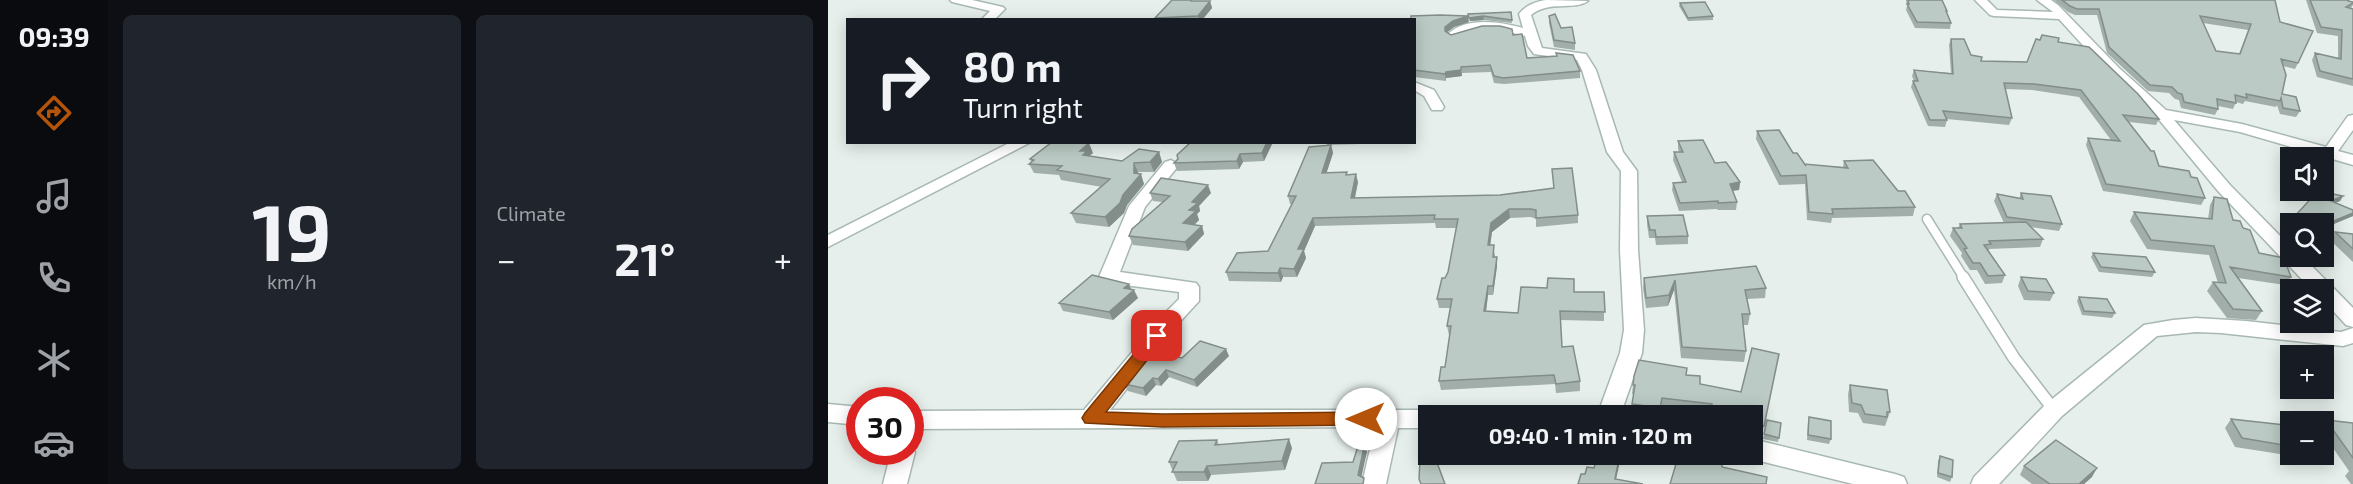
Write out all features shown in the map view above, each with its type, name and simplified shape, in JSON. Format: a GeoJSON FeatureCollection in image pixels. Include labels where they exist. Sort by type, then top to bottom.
{"type":"FeatureCollection","features":[{"type":"Feature","properties":{"kind":"street"},"geometry":{"type":"LineString","coordinates":[[956,0],[999,9],[988,18]]}},
{"type":"Feature","properties":{"kind":"street"},"geometry":{"type":"LineString","coordinates":[[1981,0],[1994,13],[2060,16]]}},
{"type":"Feature","properties":{"kind":"street"},"geometry":{"type":"LineString","coordinates":[[2043,0],[2054,7],[2114,71],[2161,113],[2224,188],[2280,245]]}},
{"type":"Feature","properties":{"kind":"street"},"geometry":{"type":"LineString","coordinates":[[1582,1],[1545,3],[1528,9],[1525,14],[1534,46],[1538,51],[1581,57],[1589,70],[1615,152],[1629,171],[1629,250],[1634,330],[1631,352],[1612,405]]}},
{"type":"Feature","properties":{"kind":"street"},"geometry":{"type":"LineString","coordinates":[[1453,35],[1483,26],[1498,25],[1532,34]]}},
{"type":"Feature","properties":{"kind":"street"},"geometry":{"type":"LineString","coordinates":[[1416,86],[1431,94],[1437,107]]}},
{"type":"Feature","properties":{"kind":"street"},"geometry":{"type":"LineString","coordinates":[[2161,113],[2242,128],[2312,147]]}},
{"type":"Feature","properties":{"kind":"street"},"geometry":{"type":"LineString","coordinates":[[2333,147],[2353,119]]}},
{"type":"Feature","properties":{"kind":"street"},"geometry":{"type":"LineString","coordinates":[[828,242],[1020,144]]}},
{"type":"Feature","properties":{"kind":"street"},"geometry":{"type":"LineString","coordinates":[[2334,153],[2353,160]]}},
{"type":"Feature","properties":{"kind":"street"},"geometry":{"type":"LineString","coordinates":[[1091,418],[1170,320],[1189,301],[1189,287],[1109,277],[1137,206],[1171,165]]}},
{"type":"Feature","properties":{"kind":"street"},"geometry":{"type":"LineString","coordinates":[[2302,267],[2353,320]]}},
{"type":"Feature","properties":{"kind":"street"},"geometry":{"type":"LineString","coordinates":[[1983,484],[2054,410],[2151,330],[2166,326],[2225,327],[2343,339],[2353,335]]}},
{"type":"Feature","properties":{"kind":"street"},"geometry":{"type":"LineString","coordinates":[[828,413],[846,415]]}},
{"type":"Feature","properties":{"kind":"street"},"geometry":{"type":"LineString","coordinates":[[924,421],[1091,418],[1418,419]]}},
{"type":"Feature","properties":{"kind":"street"},"geometry":{"type":"LineString","coordinates":[[1374,484],[1388,419]]}},
{"type":"Feature","properties":{"kind":"street"},"geometry":{"type":"LineString","coordinates":[[1763,452],[1895,484]]}},
{"type":"Feature","properties":{"kind":"street"},"geometry":{"type":"LineString","coordinates":[[895,484],[900,465]]}},
{"type":"Feature","properties":{"kind":"lane"},"geometry":{"type":"LineString","coordinates":[[1928,219],[2014,358],[2054,410]]}},
{"type":"Feature","properties":{"kind":"building"},"geometry":{"type":"Polygon","coordinates":[[[1172,0],[1210,1],[1198,16],[1155,18],[1172,0]]]}},
{"type":"Feature","properties":{"kind":"building"},"geometry":{"type":"Polygon","coordinates":[[[1908,0],[1942,0],[1951,23],[1917,22],[1907,4],[1909,4],[1908,0]]]}},
{"type":"Feature","properties":{"kind":"building"},"geometry":{"type":"Polygon","coordinates":[[[2062,0],[2275,0],[2280,22],[2313,31],[2298,63],[2281,59],[2286,75],[2282,94],[2296,97],[2300,111],[2283,108],[2281,98],[2280,101],[2246,94],[2247,98],[2235,95],[2236,103],[2217,99],[2218,109],[2184,102],[2182,94],[2172,87],[2150,85],[2109,47],[2099,9],[2077,9],[2062,0]],[[2200,16],[2216,51],[2240,54],[2251,24],[2200,16]]]}},
{"type":"Feature","properties":{"kind":"building"},"geometry":{"type":"Polygon","coordinates":[[[2310,0],[2353,2],[2346,7],[2353,9],[2353,79],[2320,71],[2315,53],[2341,59],[2342,30],[2321,27],[2310,0]]]}},
{"type":"Feature","properties":{"kind":"building"},"geometry":{"type":"Polygon","coordinates":[[[1705,2],[1713,16],[1688,18],[1680,3],[1705,2]]]}},
{"type":"Feature","properties":{"kind":"building"},"geometry":{"type":"Polygon","coordinates":[[[1511,12],[1512,20],[1483,16],[1469,18],[1468,14],[1511,12]]]}},
{"type":"Feature","properties":{"kind":"building"},"geometry":{"type":"Polygon","coordinates":[[[1555,14],[1561,28],[1572,27],[1575,43],[1554,40],[1549,16],[1555,14]]]}},
{"type":"Feature","properties":{"kind":"building"},"geometry":{"type":"Polygon","coordinates":[[[1411,16],[1468,16],[1453,21],[1445,27],[1445,31],[1451,35],[1482,26],[1512,29],[1513,35],[1522,34],[1527,58],[1557,56],[1556,53],[1573,55],[1580,71],[1503,78],[1494,76],[1490,65],[1461,67],[1461,70],[1445,74],[1416,70],[1416,18],[1411,18],[1411,16]]]}},
{"type":"Feature","properties":{"kind":"building"},"geometry":{"type":"Polygon","coordinates":[[[2042,35],[2059,38],[2058,42],[2089,47],[2138,94],[2159,119],[2123,115],[2151,151],[2154,151],[2159,166],[2189,171],[2191,177],[2197,178],[2205,198],[2106,184],[2088,138],[2120,141],[2081,90],[2004,83],[2012,118],[1943,111],[1947,120],[1930,120],[1913,81],[1918,81],[1914,70],[1953,74],[1951,39],[1964,39],[1971,55],[1982,57],[1981,61],[2027,62],[2036,39],[2040,40],[2042,35]]]}},
{"type":"Feature","properties":{"kind":"building"},"geometry":{"type":"Polygon","coordinates":[[[1779,130],[1793,153],[1797,153],[1806,166],[1805,164],[1848,168],[1844,161],[1873,160],[1898,191],[1905,191],[1915,207],[1832,209],[1833,214],[1809,212],[1806,175],[1781,176],[1757,131],[1779,130]]]}},
{"type":"Feature","properties":{"kind":"building"},"geometry":{"type":"Polygon","coordinates":[[[1703,140],[1715,163],[1726,162],[1740,182],[1730,184],[1737,202],[1680,203],[1673,183],[1686,182],[1674,152],[1683,152],[1678,141],[1703,140]]]}},
{"type":"Feature","properties":{"kind":"building"},"geometry":{"type":"Polygon","coordinates":[[[1049,144],[1088,144],[1080,151],[1087,151],[1083,155],[1122,161],[1139,149],[1159,152],[1150,162],[1134,163],[1134,173],[1141,174],[1123,195],[1120,203],[1105,217],[1071,213],[1110,179],[1057,170],[1062,166],[1029,164],[1034,160],[1030,159],[1049,144]]]}},
{"type":"Feature","properties":{"kind":"building"},"geometry":{"type":"Polygon","coordinates":[[[1189,144],[1266,144],[1262,153],[1240,154],[1237,161],[1174,163],[1178,159],[1177,155],[1189,144]]]}},
{"type":"Feature","properties":{"kind":"building"},"geometry":{"type":"Polygon","coordinates":[[[1331,145],[1322,173],[1356,174],[1351,198],[1500,195],[1554,188],[1552,169],[1572,168],[1578,215],[1536,218],[1536,210],[1509,209],[1491,223],[1488,245],[1494,245],[1493,257],[1497,257],[1493,286],[1488,286],[1484,311],[1518,313],[1521,287],[1547,288],[1548,278],[1574,279],[1574,292],[1604,292],[1605,312],[1560,311],[1562,347],[1573,346],[1580,381],[1556,384],[1554,375],[1439,381],[1441,367],[1445,367],[1451,326],[1447,326],[1452,299],[1437,299],[1442,278],[1445,278],[1448,272],[1458,219],[1434,219],[1435,215],[1313,218],[1298,249],[1304,249],[1294,269],[1280,268],[1278,273],[1226,272],[1237,253],[1268,251],[1296,196],[1288,196],[1309,147],[1331,145]]]}},
{"type":"Feature","properties":{"kind":"building"},"geometry":{"type":"Polygon","coordinates":[[[1161,178],[1208,185],[1192,202],[1198,203],[1189,210],[1196,211],[1183,223],[1202,226],[1185,242],[1129,236],[1132,229],[1170,196],[1150,193],[1161,178]]]}},
{"type":"Feature","properties":{"kind":"building"},"geometry":{"type":"Polygon","coordinates":[[[2021,193],[2051,196],[2062,224],[2007,217],[1997,194],[2023,199],[2021,193]]]}},
{"type":"Feature","properties":{"kind":"building"},"geometry":{"type":"Polygon","coordinates":[[[2334,194],[2343,196],[2334,200],[2334,194]]]}},
{"type":"Feature","properties":{"kind":"building"},"geometry":{"type":"Polygon","coordinates":[[[2214,197],[2227,199],[2233,220],[2240,221],[2243,228],[2250,230],[2259,253],[2280,257],[2280,267],[2287,267],[2291,277],[2230,267],[2262,311],[2233,309],[2213,282],[2226,283],[2214,246],[2151,240],[2134,212],[2212,219],[2214,197]]]}},
{"type":"Feature","properties":{"kind":"building"},"geometry":{"type":"Polygon","coordinates":[[[2309,201],[2331,201],[2353,210],[2353,213],[2334,221],[2334,213],[2298,213],[2309,201]]]}},
{"type":"Feature","properties":{"kind":"building"},"geometry":{"type":"Polygon","coordinates":[[[1683,215],[1688,236],[1656,237],[1655,230],[1650,230],[1647,216],[1683,215]]]}},
{"type":"Feature","properties":{"kind":"building"},"geometry":{"type":"Polygon","coordinates":[[[2026,222],[2043,239],[1989,241],[1991,244],[1984,245],[2005,275],[1988,276],[1980,263],[1973,263],[1964,249],[1967,248],[1953,228],[1962,228],[1960,224],[2026,222]]]}},
{"type":"Feature","properties":{"kind":"building"},"geometry":{"type":"Polygon","coordinates":[[[2335,232],[2353,234],[2353,249],[2335,232]]]}},
{"type":"Feature","properties":{"kind":"building"},"geometry":{"type":"Polygon","coordinates":[[[2093,253],[2146,257],[2155,272],[2101,267],[2093,253]]]}},
{"type":"Feature","properties":{"kind":"building"},"geometry":{"type":"Polygon","coordinates":[[[1756,266],[1766,288],[1745,290],[1750,314],[1742,314],[1746,351],[1682,347],[1675,280],[1669,295],[1646,298],[1644,278],[1756,266]]]}},
{"type":"Feature","properties":{"kind":"building"},"geometry":{"type":"Polygon","coordinates":[[[1092,275],[1129,284],[1124,288],[1134,290],[1109,312],[1059,303],[1092,275]]]}},
{"type":"Feature","properties":{"kind":"building"},"geometry":{"type":"Polygon","coordinates":[[[2021,277],[2046,279],[2054,293],[2028,291],[2021,277]]]}},
{"type":"Feature","properties":{"kind":"building"},"geometry":{"type":"Polygon","coordinates":[[[2079,297],[2107,299],[2115,313],[2084,311],[2079,297]]]}},
{"type":"Feature","properties":{"kind":"building"},"geometry":{"type":"Polygon","coordinates":[[[1200,341],[1226,349],[1194,380],[1166,370],[1158,379],[1153,378],[1143,388],[1124,384],[1154,351],[1182,358],[1200,341]]]}},
{"type":"Feature","properties":{"kind":"building"},"geometry":{"type":"Polygon","coordinates":[[[1752,348],[1779,354],[1764,426],[1763,405],[1712,405],[1662,398],[1661,405],[1632,404],[1634,376],[1639,360],[1687,368],[1686,375],[1700,376],[1700,384],[1741,392],[1752,348]]]}},
{"type":"Feature","properties":{"kind":"building"},"geometry":{"type":"Polygon","coordinates":[[[1850,385],[1887,390],[1890,412],[1887,412],[1887,417],[1865,414],[1861,405],[1852,403],[1850,385]]]}},
{"type":"Feature","properties":{"kind":"building"},"geometry":{"type":"Polygon","coordinates":[[[1809,417],[1831,421],[1831,439],[1808,435],[1809,417]]]}},
{"type":"Feature","properties":{"kind":"building"},"geometry":{"type":"Polygon","coordinates":[[[2231,419],[2280,424],[2280,444],[2242,438],[2231,419]]]}},
{"type":"Feature","properties":{"kind":"building"},"geometry":{"type":"Polygon","coordinates":[[[1767,420],[1781,423],[1779,438],[1764,434],[1767,420]]]}},
{"type":"Feature","properties":{"kind":"building"},"geometry":{"type":"Polygon","coordinates":[[[2334,421],[2353,423],[2353,458],[2334,431],[2334,421]]]}},
{"type":"Feature","properties":{"kind":"building"},"geometry":{"type":"Polygon","coordinates":[[[1289,439],[1282,461],[1207,466],[1204,472],[1172,472],[1177,462],[1169,462],[1179,441],[1217,440],[1215,445],[1289,439]]]}},
{"type":"Feature","properties":{"kind":"building"},"geometry":{"type":"Polygon","coordinates":[[[2056,440],[2097,468],[2079,484],[2050,484],[2024,466],[2056,440]]]}},
{"type":"Feature","properties":{"kind":"building"},"geometry":{"type":"Polygon","coordinates":[[[1359,443],[1365,443],[1358,475],[1364,478],[1363,484],[1315,484],[1322,463],[1353,462],[1359,443]]]}},
{"type":"Feature","properties":{"kind":"building"},"geometry":{"type":"Polygon","coordinates":[[[1940,456],[1953,460],[1952,477],[1938,473],[1940,456]]]}},
{"type":"Feature","properties":{"kind":"building"},"geometry":{"type":"Polygon","coordinates":[[[1420,465],[1438,465],[1445,484],[1421,484],[1420,465]]]}},
{"type":"Feature","properties":{"kind":"building"},"geometry":{"type":"Polygon","coordinates":[[[1595,465],[1618,465],[1615,479],[1643,484],[1578,484],[1581,474],[1585,474],[1587,467],[1594,468],[1595,465]]]}},
{"type":"Feature","properties":{"kind":"building"},"geometry":{"type":"Polygon","coordinates":[[[1676,465],[1722,465],[1722,467],[1767,477],[1766,484],[1670,484],[1676,465]]]}},
{"type":"Feature","properties":{"kind":"route"},"geometry":{"type":"LineString","coordinates":[[1157,336],[1091,418],[1366,419]]}}]}
